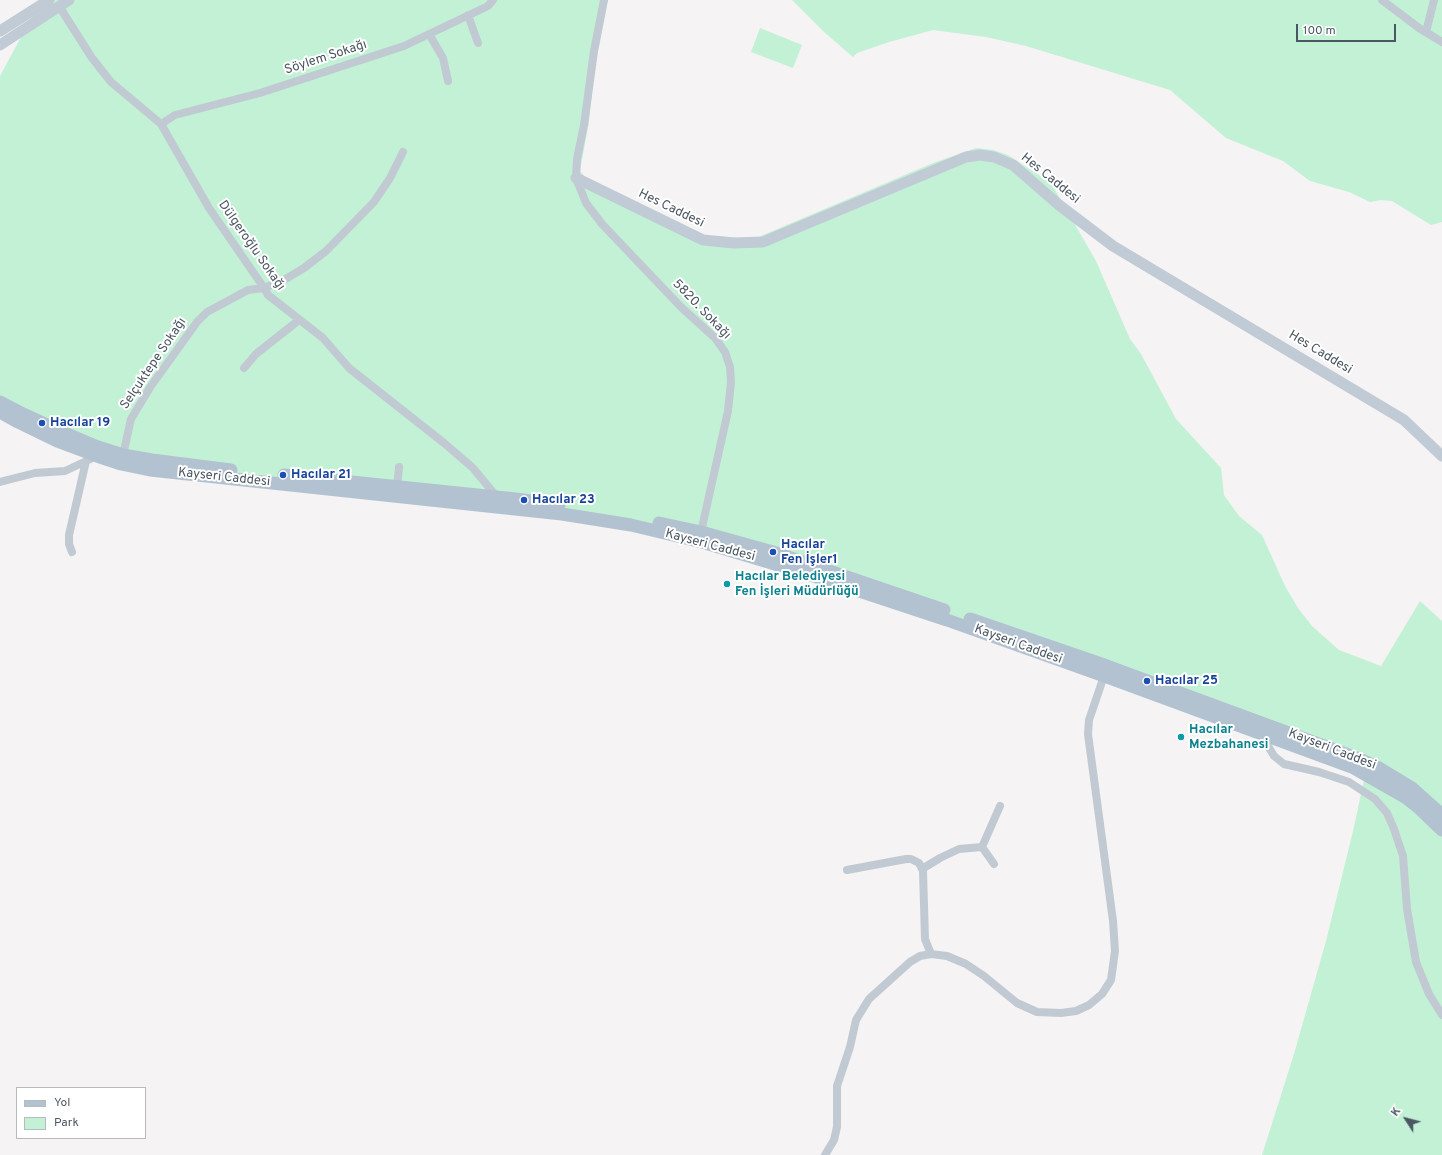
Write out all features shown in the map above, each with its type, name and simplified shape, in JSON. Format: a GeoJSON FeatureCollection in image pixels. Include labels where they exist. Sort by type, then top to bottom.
{"type":"FeatureCollection","features":[{"type":"Feature","properties":{"kind":"main road"},"geometry":{"type":"LineString","coordinates":[[0,402],[92,454]]}},
{"type":"Feature","properties":{"kind":"main road"},"geometry":{"type":"LineString","coordinates":[[0,412],[57,440],[92,454]]}},
{"type":"Feature","properties":{"kind":"main road","name":"Kayseri Caddesi"},"geometry":{"type":"LineString","coordinates":[[92,454],[123,455],[242,471],[555,504],[615,514],[701,532],[773,552],[880,587],[1105,671],[1264,735],[1354,768],[1405,797],[1442,830]]}},
{"type":"Feature","properties":{"kind":"main road","name":"Kayseri Caddesi"},"geometry":{"type":"LineString","coordinates":[[92,454],[121,464],[150,470],[562,514],[631,526],[702,542],[808,574],[1105,671],[1357,758],[1379,768],[1412,788],[1442,815]]}},
{"type":"Feature","properties":{"kind":"street"},"geometry":{"type":"LineString","coordinates":[[0,31],[49,0]]}},
{"type":"Feature","properties":{"kind":"street"},"geometry":{"type":"LineString","coordinates":[[0,45],[70,0]]}},
{"type":"Feature","properties":{"kind":"street","name":"Söylem Sokağı"},"geometry":{"type":"LineString","coordinates":[[161,124],[175,115],[260,93],[404,46],[488,6],[493,0]]}},
{"type":"Feature","properties":{"kind":"street"},"geometry":{"type":"LineString","coordinates":[[576,178],[577,159],[584,125],[594,51],[604,0]]}},
{"type":"Feature","properties":{"kind":"street"},"geometry":{"type":"LineString","coordinates":[[1382,0],[1442,42]]}},
{"type":"Feature","properties":{"kind":"street"},"geometry":{"type":"LineString","coordinates":[[1426,32],[1434,0]]}},
{"type":"Feature","properties":{"kind":"street","name":"Dülgeroğlu Sokağı"},"geometry":{"type":"LineString","coordinates":[[59,6],[92,58],[111,82],[161,124],[209,208],[268,295],[323,338],[349,368],[444,443],[473,468],[497,497]]}},
{"type":"Feature","properties":{"kind":"street"},"geometry":{"type":"LineString","coordinates":[[468,15],[478,43]]}},
{"type":"Feature","properties":{"kind":"street"},"geometry":{"type":"LineString","coordinates":[[429,34],[443,58],[448,81]]}},
{"type":"Feature","properties":{"kind":"street","name":"Selçuktepe Sokağı"},"geometry":{"type":"LineString","coordinates":[[123,455],[131,419],[155,380],[197,322],[207,312],[248,290],[264,288],[284,280],[304,268],[326,251],[374,202],[390,178],[403,152]]}},
{"type":"Feature","properties":{"kind":"street","name":"Hes Caddesi"},"geometry":{"type":"LineString","coordinates":[[576,178],[703,240],[734,243],[763,242],[966,157],[980,155],[994,157],[1013,165],[1058,205],[1113,246],[1404,420],[1442,456]]}},
{"type":"Feature","properties":{"kind":"street","name":"5820. Sokağı"},"geometry":{"type":"LineString","coordinates":[[576,178],[586,203],[602,224],[681,306],[715,338],[725,352],[730,367],[731,382],[728,411],[701,532]]}},
{"type":"Feature","properties":{"kind":"street"},"geometry":{"type":"LineString","coordinates":[[244,368],[256,354],[299,320]]}},
{"type":"Feature","properties":{"kind":"street"},"geometry":{"type":"LineString","coordinates":[[0,482],[35,472],[65,471],[92,454]]}},
{"type":"Feature","properties":{"kind":"street"},"geometry":{"type":"LineString","coordinates":[[72,552],[69,544],[69,535],[92,454]]}},
{"type":"Feature","properties":{"kind":"street"},"geometry":{"type":"LineString","coordinates":[[397,487],[399,467]]}},
{"type":"Feature","properties":{"kind":"street"},"geometry":{"type":"LineString","coordinates":[[825,1155],[834,1140],[837,1127],[837,1086],[850,1047],[856,1020],[869,998],[910,962],[920,956],[930,954],[947,956],[966,964],[984,976],[1017,1003],[1037,1012],[1061,1013],[1076,1011],[1089,1005],[1102,994],[1111,980],[1115,950],[1113,921],[1088,734],[1089,720],[1105,671]]}},
{"type":"Feature","properties":{"kind":"street"},"geometry":{"type":"LineString","coordinates":[[1264,735],[1274,756],[1284,764],[1319,772],[1349,782],[1375,799],[1387,813],[1403,856],[1408,909],[1416,962],[1429,994],[1442,1015]]}},
{"type":"Feature","properties":{"kind":"street"},"geometry":{"type":"LineString","coordinates":[[982,847],[1000,806]]}},
{"type":"Feature","properties":{"kind":"street"},"geometry":{"type":"LineString","coordinates":[[922,869],[940,858],[959,850],[982,847]]}},
{"type":"Feature","properties":{"kind":"street"},"geometry":{"type":"LineString","coordinates":[[982,847],[994,864]]}},
{"type":"Feature","properties":{"kind":"street"},"geometry":{"type":"LineString","coordinates":[[847,870],[906,859],[915,861],[922,869],[925,939],[930,954]]}},
{"type":"Feature","properties":{"kind":"green space"},"geometry":{"type":"Polygon","coordinates":[[[41,0],[608,0],[594,72],[589,122],[580,171],[585,177],[705,237],[756,238],[933,163],[976,148],[993,150],[1008,155],[1051,183],[1096,261],[1130,339],[1141,354],[1176,419],[1221,468],[1224,495],[1239,516],[1262,535],[1285,586],[1298,608],[1312,626],[1339,650],[1381,666],[1420,601],[1442,621],[1442,1155],[1262,1155],[1294,1054],[1326,941],[1354,827],[1366,770],[685,534],[131,462],[0,411],[0,76],[41,0]]]}},
{"type":"Feature","properties":{"kind":"green space"},"geometry":{"type":"Polygon","coordinates":[[[792,0],[1442,0],[1442,222],[1431,225],[1392,201],[1381,200],[1370,202],[1349,192],[1310,181],[1283,161],[1226,138],[1170,90],[1026,46],[986,37],[933,30],[889,42],[857,53],[853,57],[824,32],[792,0]]]}},
{"type":"Feature","properties":{"kind":"green space"},"geometry":{"type":"Polygon","coordinates":[[[760,28],[802,45],[793,68],[751,52],[760,28]]]}},
{"type":"Feature","properties":{"kind":"place","name":"Hacılar 19"},"geometry":{"type":"Point","coordinates":[42,423]}},
{"type":"Feature","properties":{"kind":"place","name":"Hacılar 21"},"geometry":{"type":"Point","coordinates":[283,475]}},
{"type":"Feature","properties":{"kind":"place","name":"Hacılar 23"},"geometry":{"type":"Point","coordinates":[524,500]}},
{"type":"Feature","properties":{"kind":"place","name":"Hacılar Fen İşler1"},"geometry":{"type":"Point","coordinates":[773,552]}},
{"type":"Feature","properties":{"kind":"place","name":"Hacılar Belediyesi Fen İşleri Müdürlüğü"},"geometry":{"type":"Point","coordinates":[727,584]}},
{"type":"Feature","properties":{"kind":"place","name":"Hacılar 25"},"geometry":{"type":"Point","coordinates":[1147,681]}},
{"type":"Feature","properties":{"kind":"place","name":"Hacılar Mezbahanesi"},"geometry":{"type":"Point","coordinates":[1181,737]}}]}
